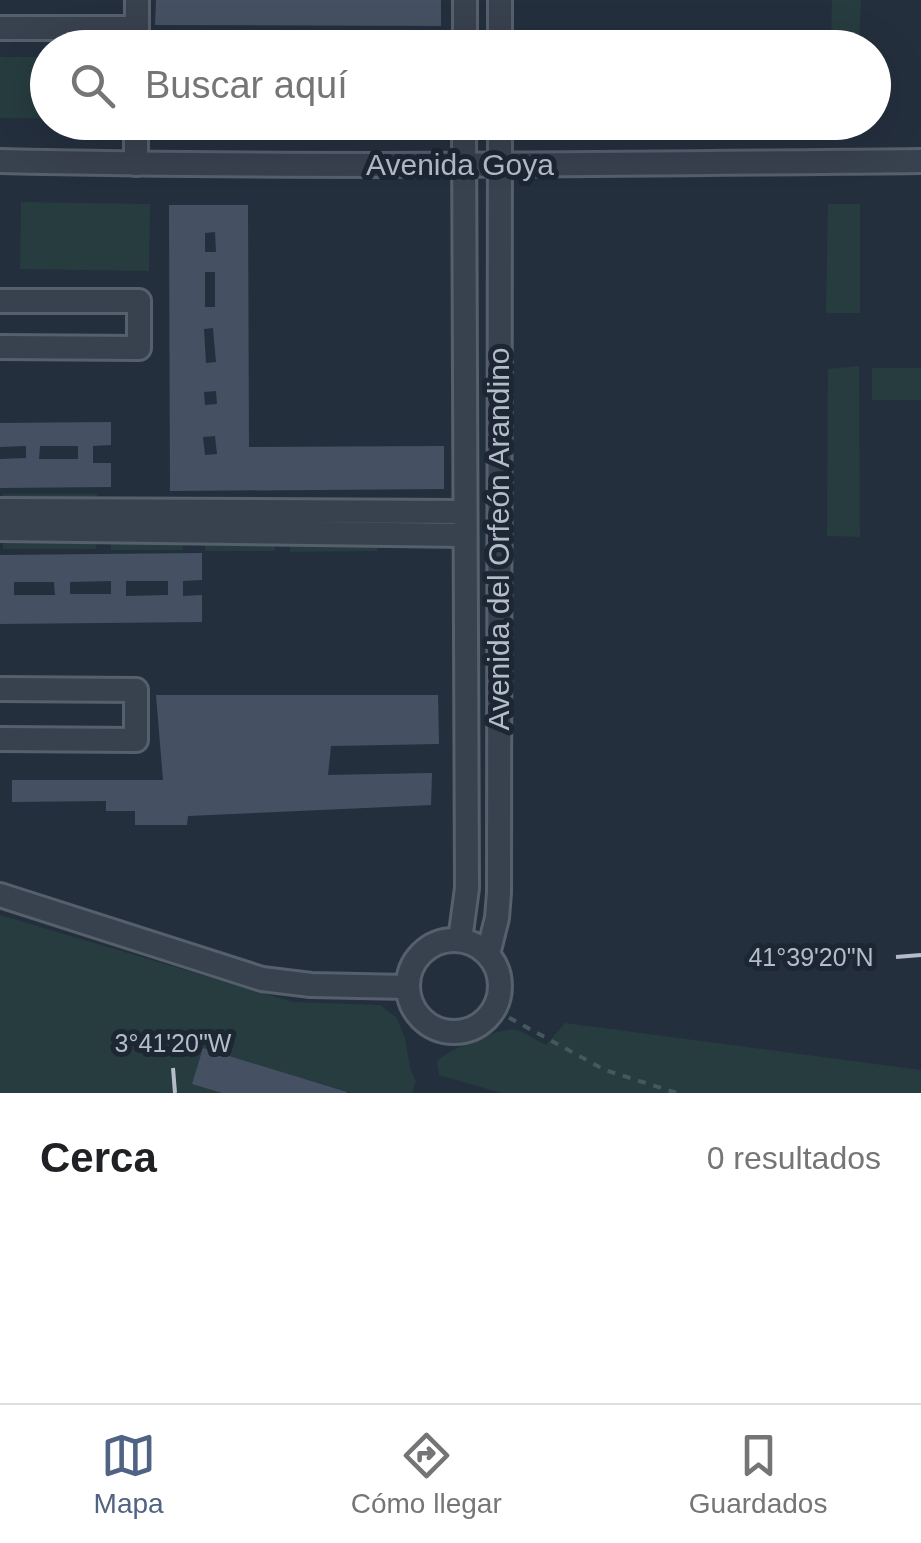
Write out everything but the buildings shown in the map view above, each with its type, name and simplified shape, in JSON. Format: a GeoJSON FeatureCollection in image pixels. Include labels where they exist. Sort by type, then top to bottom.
{"type":"FeatureCollection","features":[{"type":"Feature","properties":{"kind":"street"},"geometry":{"type":"LineString","coordinates":[[137,0],[137,30]]}},
{"type":"Feature","properties":{"kind":"street"},"geometry":{"type":"LineString","coordinates":[[465,0],[465,30]]}},
{"type":"Feature","properties":{"kind":"street"},"geometry":{"type":"LineString","coordinates":[[500,0],[500,30]]}},
{"type":"Feature","properties":{"kind":"street"},"geometry":{"type":"LineString","coordinates":[[0,28],[30,30]]}},
{"type":"Feature","properties":{"kind":"street"},"geometry":{"type":"LineString","coordinates":[[136,140],[136,164]]}},
{"type":"Feature","properties":{"kind":"street","name":"Avenida del Orfeón Arandino"},"geometry":{"type":"LineString","coordinates":[[460,940],[466,888],[464,140]]}},
{"type":"Feature","properties":{"kind":"street","name":"Avenida del Orfeón Arandino"},"geometry":{"type":"LineString","coordinates":[[488,954],[500,893],[500,140]]}},
{"type":"Feature","properties":{"kind":"street","name":"Avenida Goya"},"geometry":{"type":"LineString","coordinates":[[0,161],[464,166],[921,161]]}},
{"type":"Feature","properties":{"kind":"street"},"geometry":{"type":"LineString","coordinates":[[0,302],[139,302],[139,348],[0,347]]}},
{"type":"Feature","properties":{"kind":"street"},"geometry":{"type":"LineString","coordinates":[[0,510],[104,520],[465,524]]}},
{"type":"Feature","properties":{"kind":"street"},"geometry":{"type":"LineString","coordinates":[[0,529],[104,520]]}},
{"type":"Feature","properties":{"kind":"street"},"geometry":{"type":"LineString","coordinates":[[0,689],[136,690],[136,740],[0,739]]}},
{"type":"Feature","properties":{"kind":"street"},"geometry":{"type":"LineString","coordinates":[[0,895],[262,979],[310,985],[406,987]]}},
{"type":"Feature","properties":{"kind":"street"},"geometry":{"type":"LineString","coordinates":[[460,940],[475,944],[488,954],[499,971],[501,991],[495,1010],[478,1027],[454,1034],[430,1028],[413,1010],[406,987],[411,968],[422,952],[440,942],[460,940]]}},
{"type":"Feature","properties":{"kind":"path"},"geometry":{"type":"LineString","coordinates":[[495,1010],[605,1070],[677,1093]]}},
{"type":"Feature","properties":{"kind":"green space"},"geometry":{"type":"Polygon","coordinates":[[[832,0],[861,0],[860,30],[831,30],[832,0]]]}},
{"type":"Feature","properties":{"kind":"green space"},"geometry":{"type":"Polygon","coordinates":[[[0,57],[30,57],[30,118],[0,118],[0,57]]]}},
{"type":"Feature","properties":{"kind":"green space"},"geometry":{"type":"Polygon","coordinates":[[[21,202],[150,204],[149,271],[20,269],[21,202]]]}},
{"type":"Feature","properties":{"kind":"green space"},"geometry":{"type":"Polygon","coordinates":[[[828,204],[860,204],[860,313],[826,313],[828,204]]]}},
{"type":"Feature","properties":{"kind":"green space"},"geometry":{"type":"Polygon","coordinates":[[[859,366],[860,537],[827,536],[828,369],[859,366]]]}},
{"type":"Feature","properties":{"kind":"green space"},"geometry":{"type":"Polygon","coordinates":[[[872,368],[921,368],[921,400],[872,400],[872,368]]]}},
{"type":"Feature","properties":{"kind":"green space"},"geometry":{"type":"Polygon","coordinates":[[[3,494],[97,494],[98,504],[2,504],[3,494]]]}},
{"type":"Feature","properties":{"kind":"green space"},"geometry":{"type":"Polygon","coordinates":[[[3,538],[96,538],[96,549],[3,549],[3,538]]]}},
{"type":"Feature","properties":{"kind":"green space"},"geometry":{"type":"Polygon","coordinates":[[[183,538],[183,550],[111,550],[111,539],[183,538]]]}},
{"type":"Feature","properties":{"kind":"green space"},"geometry":{"type":"Polygon","coordinates":[[[205,539],[275,539],[275,551],[205,551],[205,539]]]}},
{"type":"Feature","properties":{"kind":"green space"},"geometry":{"type":"Polygon","coordinates":[[[377,540],[377,551],[290,552],[290,541],[377,540]]]}},
{"type":"Feature","properties":{"kind":"green space"},"geometry":{"type":"Polygon","coordinates":[[[0,915],[293,1002],[380,1005],[397,1018],[405,1038],[416,1081],[412,1093],[351,1093],[204,1049],[193,1084],[222,1093],[0,1093],[0,915]]]}},
{"type":"Feature","properties":{"kind":"green space"},"geometry":{"type":"Polygon","coordinates":[[[565,1023],[921,1070],[921,1093],[501,1093],[439,1075],[437,1061],[476,1040],[517,1030],[546,1045],[565,1023]]]}}]}
